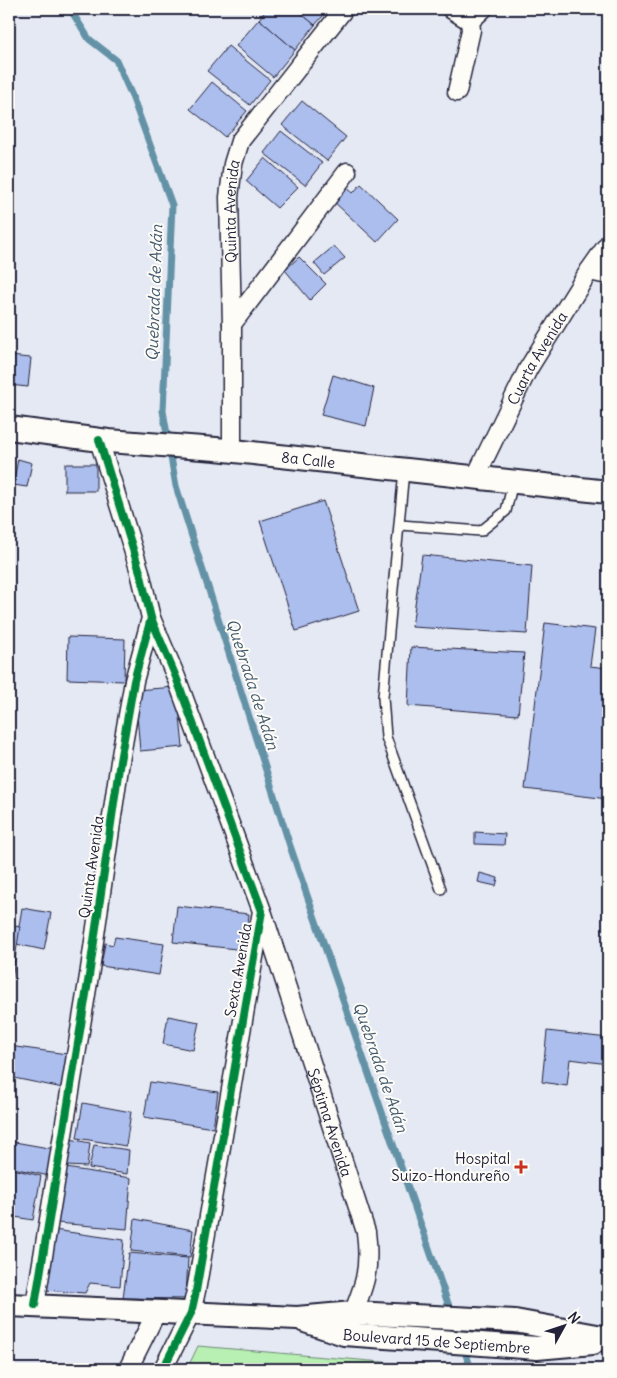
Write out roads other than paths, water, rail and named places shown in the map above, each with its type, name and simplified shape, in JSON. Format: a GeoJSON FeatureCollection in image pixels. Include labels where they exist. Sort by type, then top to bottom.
{"type":"FeatureCollection","features":[{"type":"Feature","properties":{"kind":"street","name":"Quinta Avenida"},"geometry":{"type":"LineString","coordinates":[[224,450],[232,324],[229,197],[233,164],[240,141],[344,9]]}},
{"type":"Feature","properties":{"kind":"street"},"geometry":{"type":"LineString","coordinates":[[451,9],[470,21]]}},
{"type":"Feature","properties":{"kind":"street"},"geometry":{"type":"LineString","coordinates":[[470,21],[483,9]]}},
{"type":"Feature","properties":{"kind":"street"},"geometry":{"type":"LineString","coordinates":[[457,92],[471,30],[470,21]]}},
{"type":"Feature","properties":{"kind":"street"},"geometry":{"type":"LineString","coordinates":[[232,324],[347,172]]}},
{"type":"Feature","properties":{"kind":"street","name":"Cuarta Avenida"},"geometry":{"type":"LineString","coordinates":[[475,478],[528,369],[608,244]]}},
{"type":"Feature","properties":{"kind":"street"},"geometry":{"type":"LineString","coordinates":[[589,271],[608,275]]}},
{"type":"Feature","properties":{"kind":"street","name":"8a Calle"},"geometry":{"type":"LineString","coordinates":[[9,428],[104,440],[224,450],[608,492]]}},
{"type":"Feature","properties":{"kind":"street","name":"Quinta Avenida"},"geometry":{"type":"LineString","coordinates":[[35,1305],[89,976],[120,761],[134,681],[151,618],[104,440]]}},
{"type":"Feature","properties":{"kind":"street","name":"Sexta Avenida"},"geometry":{"type":"LineString","coordinates":[[151,618],[176,677],[262,911],[198,1281],[191,1313],[163,1369]]}},
{"type":"Feature","properties":{"kind":"street","name":"Séptima Avenida"},"geometry":{"type":"LineString","coordinates":[[262,911],[366,1232],[369,1253],[368,1273],[362,1293],[344,1334]]}},
{"type":"Feature","properties":{"kind":"street","name":"Boulevard 15 de Septiembre"},"geometry":{"type":"LineString","coordinates":[[9,1305],[297,1318],[353,1314],[515,1321],[608,1339]]}},
{"type":"Feature","properties":{"kind":"street"},"geometry":{"type":"LineString","coordinates":[[128,1369],[158,1311]]}},
{"type":"Feature","properties":{"kind":"street","name":"Boulevard 15 de Septiembre"},"geometry":{"type":"LineString","coordinates":[[297,1318],[344,1334],[537,1348],[608,1339]]}},
{"type":"Feature","properties":{"kind":"lane"},"geometry":{"type":"LineString","coordinates":[[404,470],[382,696],[386,737],[441,889]]}},
{"type":"Feature","properties":{"kind":"lane"},"geometry":{"type":"LineString","coordinates":[[400,525],[481,531],[506,510],[513,482]]}},
{"type":"Feature","properties":{"kind":"waterway","name":"Quebrada de Adán"},"geometry":{"type":"LineString","coordinates":[[70,9],[89,39],[116,60],[132,96],[172,205],[163,411],[176,486],[290,846],[452,1315]]}},
{"type":"Feature","properties":{"kind":"waterway","name":"Quebrada de Adán"},"geometry":{"type":"LineString","coordinates":[[463,1346],[471,1369]]}},
{"type":"Feature","properties":{"kind":"place","name":"Hospital Suizo-Hondureño"},"geometry":{"type":"Point","coordinates":[521,1167]}}]}
